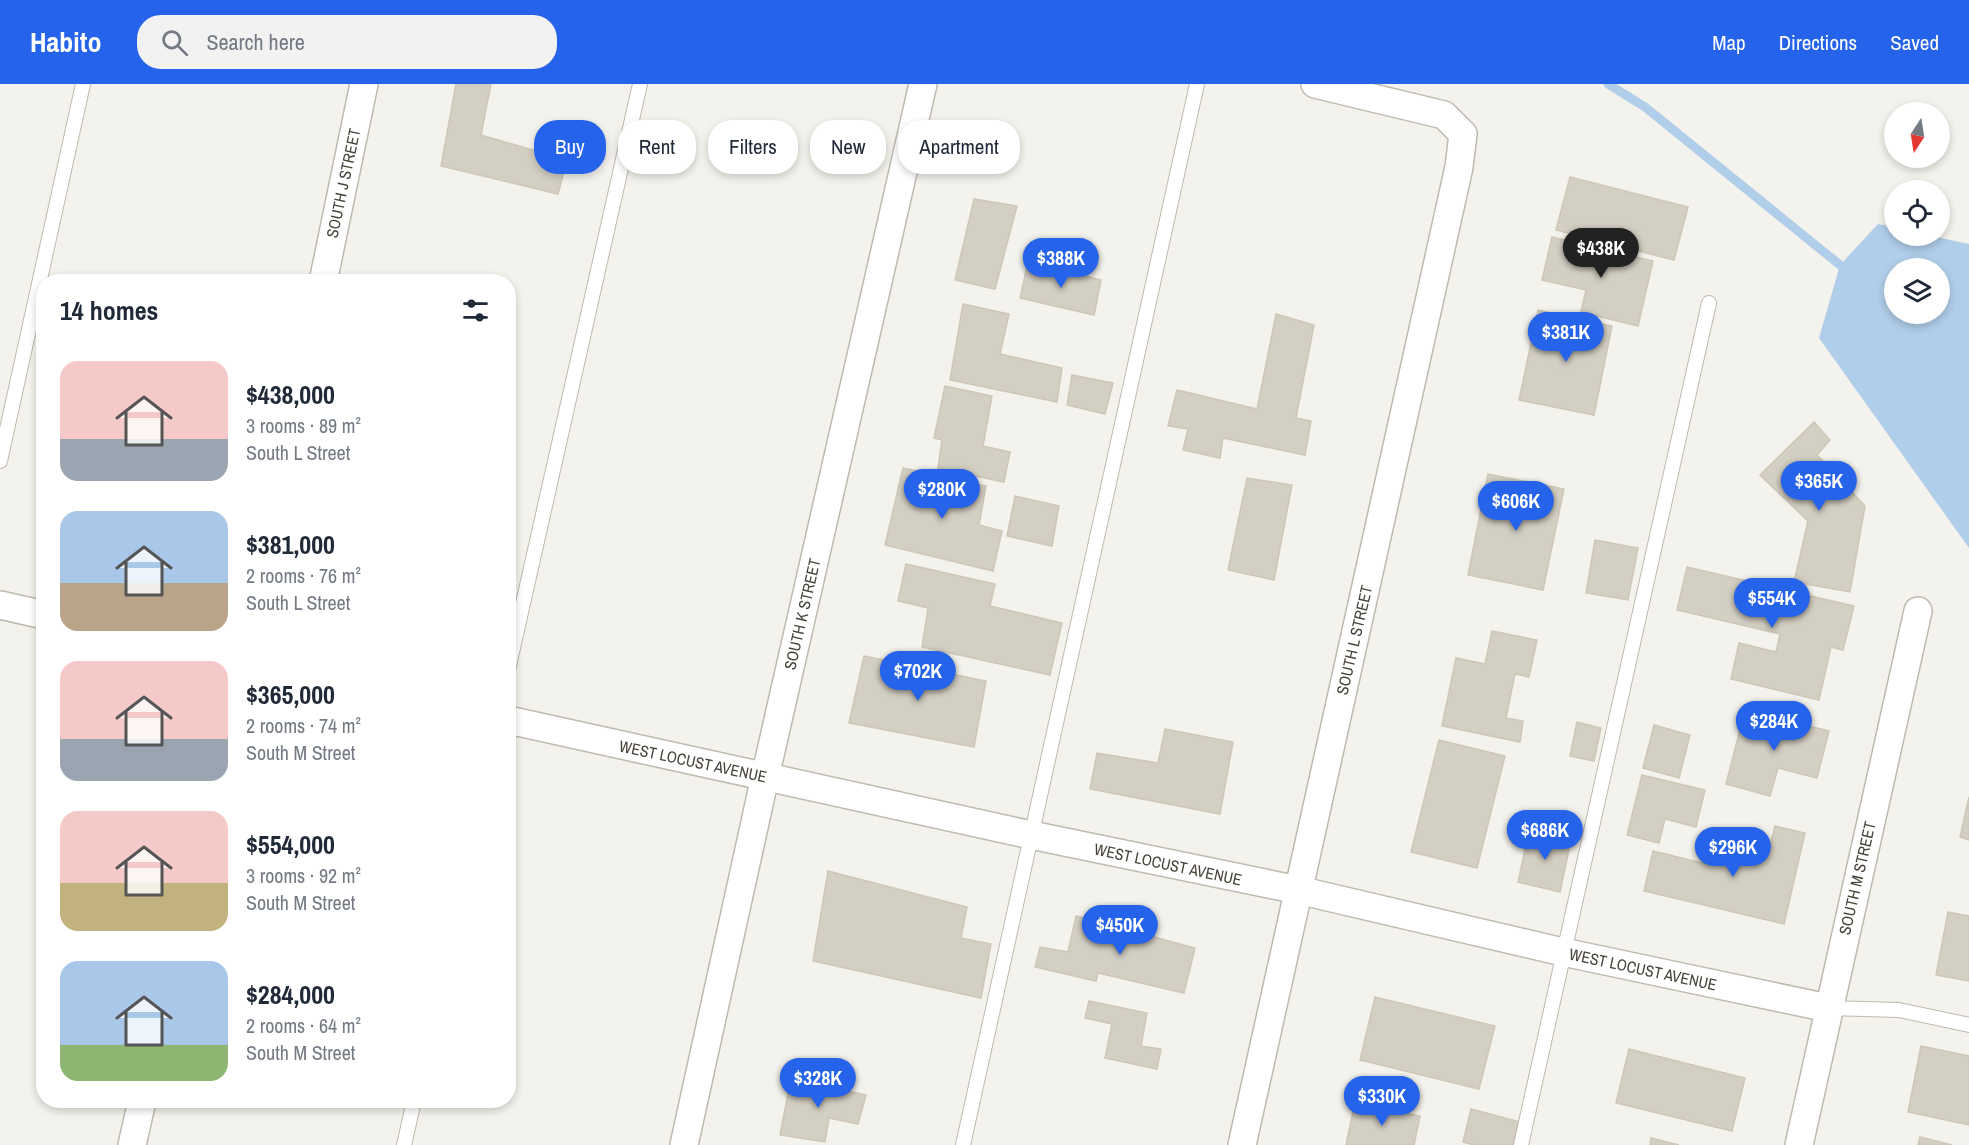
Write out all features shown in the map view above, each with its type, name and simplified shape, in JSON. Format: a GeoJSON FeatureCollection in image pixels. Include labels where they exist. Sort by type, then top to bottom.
{"type":"FeatureCollection","features":[{"type":"Feature","properties":{"kind":"street","name":"SOUTH J STREET"},"geometry":{"type":"LineString","coordinates":[[325,274],[364,84]]}},
{"type":"Feature","properties":{"kind":"street","name":"SOUTH K STREET"},"geometry":{"type":"LineString","coordinates":[[684,1145],[765,777],[923,84]]}},
{"type":"Feature","properties":{"kind":"street","name":"SOUTH L STREET"},"geometry":{"type":"LineString","coordinates":[[1242,1145],[1459,167],[1463,134],[1444,115],[1315,84]]}},
{"type":"Feature","properties":{"kind":"street"},"geometry":{"type":"LineString","coordinates":[[0,605],[36,613]]}},
{"type":"Feature","properties":{"kind":"street","name":"SOUTH M STREET"},"geometry":{"type":"LineString","coordinates":[[1799,1145],[1918,611]]}},
{"type":"Feature","properties":{"kind":"street","name":"WEST LOCUST AVENUE"},"geometry":{"type":"LineString","coordinates":[[516,722],[1031,835],[1298,890],[1563,952],[1828,1008]]}},
{"type":"Feature","properties":{"kind":"street"},"geometry":{"type":"LineString","coordinates":[[132,1145],[140,1108]]}},
{"type":"Feature","properties":{"kind":"lane"},"geometry":{"type":"LineString","coordinates":[[41,274],[83,84]]}},
{"type":"Feature","properties":{"kind":"lane"},"geometry":{"type":"LineString","coordinates":[[516,634],[640,84]]}},
{"type":"Feature","properties":{"kind":"lane"},"geometry":{"type":"LineString","coordinates":[[963,1145],[1197,84]]}},
{"type":"Feature","properties":{"kind":"lane"},"geometry":{"type":"LineString","coordinates":[[0,460],[36,297]]}},
{"type":"Feature","properties":{"kind":"lane"},"geometry":{"type":"LineString","coordinates":[[1521,1145],[1709,303]]}},
{"type":"Feature","properties":{"kind":"lane"},"geometry":{"type":"LineString","coordinates":[[1828,1008],[1899,1010],[1969,1025]]}},
{"type":"Feature","properties":{"kind":"lane"},"geometry":{"type":"LineString","coordinates":[[404,1145],[412,1108]]}},
{"type":"Feature","properties":{"kind":"water"},"geometry":{"type":"Polygon","coordinates":[[[1878,224],[1884,225],[1884,246],[1950,246],[1950,240],[1969,244],[1969,548],[1819,338],[1840,265],[1878,224]]]}},
{"type":"Feature","properties":{"kind":"building"},"geometry":{"type":"Polygon","coordinates":[[[456,84],[491,84],[481,135],[534,150],[534,174],[563,174],[558,194],[441,166],[456,84]]]}},
{"type":"Feature","properties":{"kind":"building"},"geometry":{"type":"Polygon","coordinates":[[[1570,177],[1688,207],[1674,260],[1556,230],[1570,177]]]}},
{"type":"Feature","properties":{"kind":"building"},"geometry":{"type":"Polygon","coordinates":[[[974,199],[1017,206],[995,289],[955,280],[974,199]]]}},
{"type":"Feature","properties":{"kind":"building"},"geometry":{"type":"Polygon","coordinates":[[[1552,237],[1653,261],[1638,326],[1581,312],[1586,290],[1542,280],[1552,237]]]}},
{"type":"Feature","properties":{"kind":"building"},"geometry":{"type":"Polygon","coordinates":[[[1028,262],[1101,280],[1094,315],[1020,298],[1028,262]]]}},
{"type":"Feature","properties":{"kind":"building"},"geometry":{"type":"Polygon","coordinates":[[[963,304],[1009,314],[1000,354],[1062,368],[1057,402],[950,380],[963,304]]]}},
{"type":"Feature","properties":{"kind":"building"},"geometry":{"type":"Polygon","coordinates":[[[1538,310],[1612,326],[1594,415],[1519,400],[1538,310]]]}},
{"type":"Feature","properties":{"kind":"building"},"geometry":{"type":"Polygon","coordinates":[[[1276,314],[1314,325],[1296,418],[1311,421],[1305,455],[1223,438],[1220,458],[1183,450],[1188,429],[1168,426],[1177,390],[1257,409],[1276,314]]]}},
{"type":"Feature","properties":{"kind":"building"},"geometry":{"type":"Polygon","coordinates":[[[1072,375],[1113,383],[1105,414],[1067,405],[1072,375]]]}},
{"type":"Feature","properties":{"kind":"building"},"geometry":{"type":"Polygon","coordinates":[[[945,386],[992,396],[983,446],[1010,452],[1004,482],[938,468],[942,440],[934,438],[945,386]]]}},
{"type":"Feature","properties":{"kind":"building"},"geometry":{"type":"Polygon","coordinates":[[[1814,422],[1830,440],[1817,455],[1865,506],[1850,592],[1794,582],[1808,521],[1760,475],[1814,422]]]}},
{"type":"Feature","properties":{"kind":"building"},"geometry":{"type":"Polygon","coordinates":[[[903,468],[986,486],[979,525],[1002,531],[993,571],[885,545],[903,468]]]}},
{"type":"Feature","properties":{"kind":"building"},"geometry":{"type":"Polygon","coordinates":[[[1488,474],[1564,489],[1543,590],[1468,575],[1488,474]]]}},
{"type":"Feature","properties":{"kind":"building"},"geometry":{"type":"Polygon","coordinates":[[[1247,478],[1292,485],[1274,580],[1228,570],[1247,478]]]}},
{"type":"Feature","properties":{"kind":"building"},"geometry":{"type":"Polygon","coordinates":[[[1015,496],[1059,506],[1052,546],[1007,536],[1015,496]]]}},
{"type":"Feature","properties":{"kind":"building"},"geometry":{"type":"Polygon","coordinates":[[[1595,540],[1638,548],[1628,600],[1586,593],[1595,540]]]}},
{"type":"Feature","properties":{"kind":"building"},"geometry":{"type":"Polygon","coordinates":[[[906,564],[995,584],[990,606],[1062,623],[1050,675],[922,647],[928,608],[898,601],[906,564]]]}},
{"type":"Feature","properties":{"kind":"building"},"geometry":{"type":"Polygon","coordinates":[[[1687,567],[1854,606],[1843,650],[1831,647],[1819,700],[1731,679],[1739,643],[1776,652],[1780,634],[1677,610],[1687,567]]]}},
{"type":"Feature","properties":{"kind":"building"},"geometry":{"type":"Polygon","coordinates":[[[1492,631],[1537,640],[1529,677],[1515,674],[1506,718],[1523,721],[1520,742],[1442,726],[1456,658],[1485,664],[1492,631]]]}},
{"type":"Feature","properties":{"kind":"building"},"geometry":{"type":"Polygon","coordinates":[[[864,656],[986,681],[974,747],[849,723],[864,656]]]}},
{"type":"Feature","properties":{"kind":"building"},"geometry":{"type":"Polygon","coordinates":[[[1745,710],[1829,731],[1817,778],[1778,768],[1770,796],[1726,784],[1745,710]]]}},
{"type":"Feature","properties":{"kind":"building"},"geometry":{"type":"Polygon","coordinates":[[[1577,722],[1601,728],[1594,761],[1570,756],[1577,722]]]}},
{"type":"Feature","properties":{"kind":"building"},"geometry":{"type":"Polygon","coordinates":[[[1654,725],[1690,735],[1679,778],[1643,768],[1654,725]]]}},
{"type":"Feature","properties":{"kind":"building"},"geometry":{"type":"Polygon","coordinates":[[[1165,729],[1233,742],[1220,814],[1090,789],[1097,753],[1158,763],[1165,729]]]}},
{"type":"Feature","properties":{"kind":"building"},"geometry":{"type":"Polygon","coordinates":[[[1439,740],[1505,756],[1477,868],[1411,852],[1439,740]]]}},
{"type":"Feature","properties":{"kind":"building"},"geometry":{"type":"Polygon","coordinates":[[[1642,775],[1705,790],[1696,827],[1665,819],[1659,843],[1627,835],[1642,775]]]}},
{"type":"Feature","properties":{"kind":"building"},"geometry":{"type":"Polygon","coordinates":[[[1969,797],[1969,840],[1960,837],[1969,797]]]}},
{"type":"Feature","properties":{"kind":"building"},"geometry":{"type":"Polygon","coordinates":[[[1775,826],[1805,833],[1784,924],[1644,891],[1653,851],[1702,863],[1707,845],[1767,859],[1775,826]]]}},
{"type":"Feature","properties":{"kind":"building"},"geometry":{"type":"Polygon","coordinates":[[[1529,831],[1571,840],[1560,892],[1518,882],[1529,831]]]}},
{"type":"Feature","properties":{"kind":"building"},"geometry":{"type":"Polygon","coordinates":[[[828,871],[967,907],[961,938],[991,944],[981,998],[813,961],[828,871]]]}},
{"type":"Feature","properties":{"kind":"building"},"geometry":{"type":"Polygon","coordinates":[[[1948,912],[1969,916],[1969,981],[1936,975],[1948,912]]]}},
{"type":"Feature","properties":{"kind":"building"},"geometry":{"type":"Polygon","coordinates":[[[1076,916],[1195,948],[1184,993],[1098,973],[1096,981],[1035,967],[1040,947],[1068,952],[1076,916]]]}},
{"type":"Feature","properties":{"kind":"building"},"geometry":{"type":"Polygon","coordinates":[[[1375,997],[1495,1026],[1479,1089],[1360,1060],[1375,997]]]}},
{"type":"Feature","properties":{"kind":"building"},"geometry":{"type":"Polygon","coordinates":[[[1089,1001],[1147,1013],[1141,1046],[1161,1049],[1157,1069],[1105,1058],[1112,1024],[1085,1018],[1089,1001]]]}},
{"type":"Feature","properties":{"kind":"building"},"geometry":{"type":"Polygon","coordinates":[[[1921,1046],[1969,1056],[1969,1125],[1908,1112],[1921,1046]]]}},
{"type":"Feature","properties":{"kind":"building"},"geometry":{"type":"Polygon","coordinates":[[[1629,1049],[1745,1078],[1732,1131],[1616,1103],[1629,1049]]]}},
{"type":"Feature","properties":{"kind":"building"},"geometry":{"type":"Polygon","coordinates":[[[791,1078],[866,1095],[858,1124],[829,1118],[825,1142],[780,1135],[791,1078]]]}},
{"type":"Feature","properties":{"kind":"building"},"geometry":{"type":"Polygon","coordinates":[[[1355,1102],[1420,1116],[1414,1145],[1346,1145],[1355,1102]]]}},
{"type":"Feature","properties":{"kind":"building"},"geometry":{"type":"Polygon","coordinates":[[[1471,1109],[1524,1123],[1518,1145],[1474,1145],[1463,1142],[1471,1109]]]}},
{"type":"Feature","properties":{"kind":"building"},"geometry":{"type":"Polygon","coordinates":[[[1920,1137],[1952,1145],[1918,1145],[1920,1137]]]}},
{"type":"Feature","properties":{"kind":"building"},"geometry":{"type":"Polygon","coordinates":[[[1651,1138],[1679,1145],[1650,1145],[1651,1138]]]}},
{"type":"Feature","properties":{"kind":"waterway"},"geometry":{"type":"LineString","coordinates":[[1608,84],[1645,107],[1840,265]]}}]}
